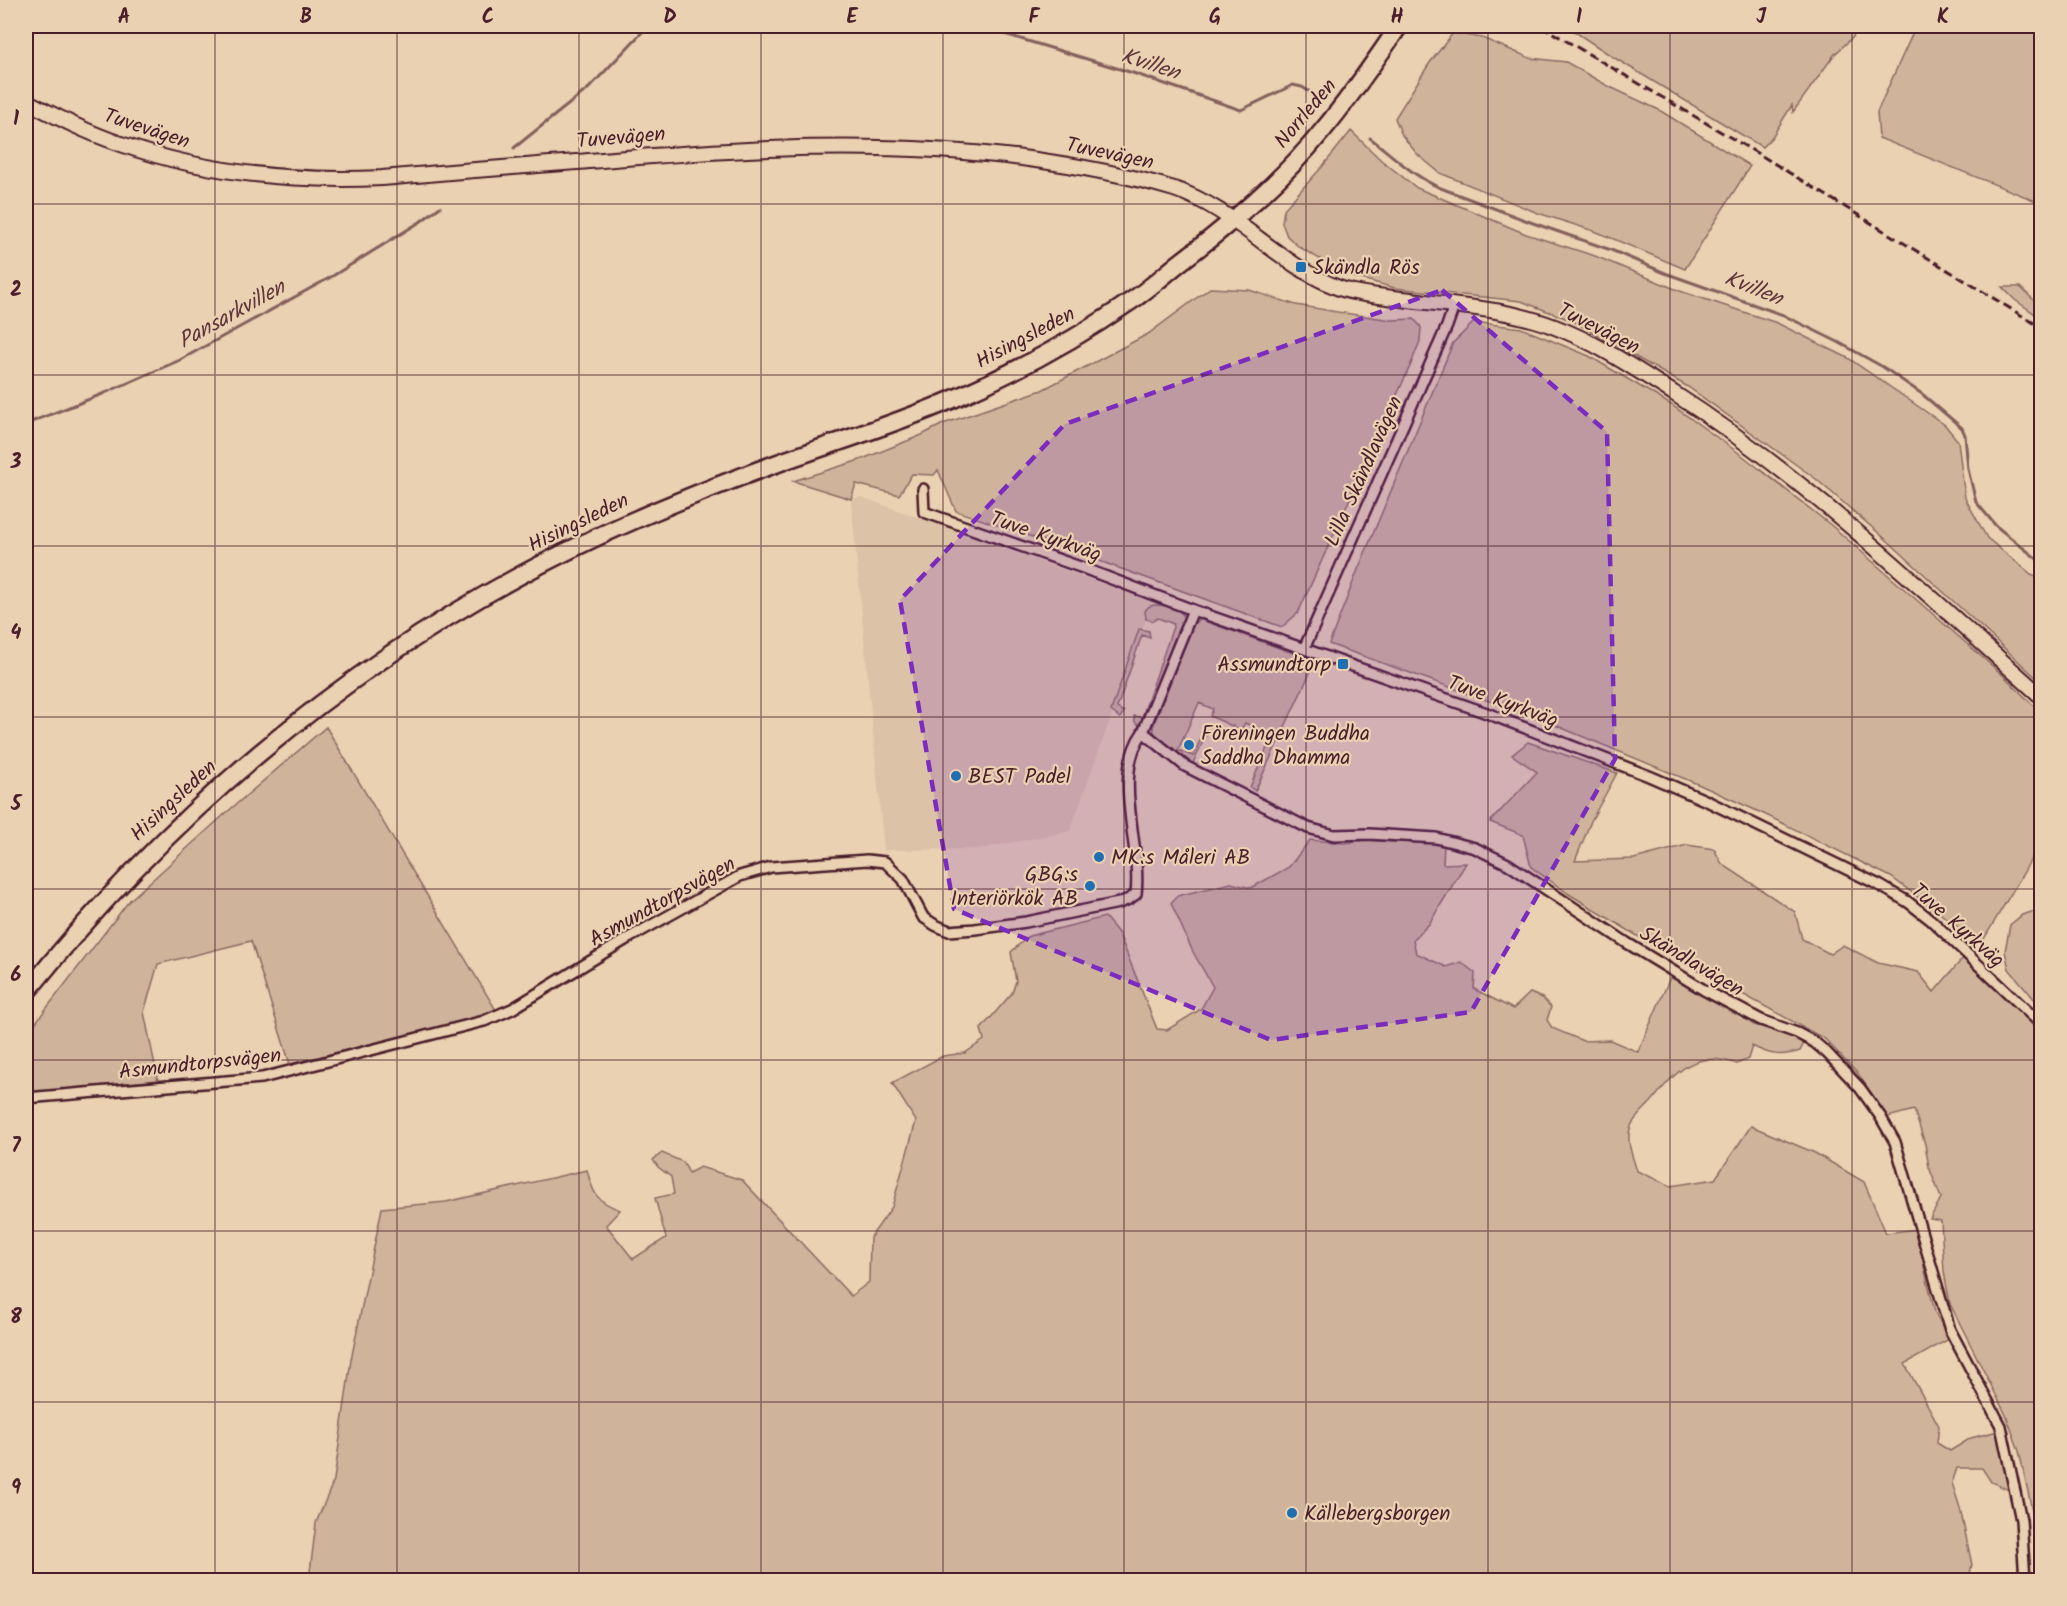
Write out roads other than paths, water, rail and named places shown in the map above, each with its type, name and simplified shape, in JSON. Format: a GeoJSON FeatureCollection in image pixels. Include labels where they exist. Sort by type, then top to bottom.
{"type":"FeatureCollection","features":[{"type":"Feature","properties":{"kind":"highway","name":"Norrleden"},"geometry":{"type":"LineString","coordinates":[[1233,220],[1321,133],[1399,26]]}},
{"type":"Feature","properties":{"kind":"highway","name":"Hisingsleden"},"geometry":{"type":"LineString","coordinates":[[26,993],[129,874],[205,799],[297,721],[367,669],[425,631],[538,566],[655,510],[930,408],[1022,367],[1071,340],[1134,299],[1233,220]]}},
{"type":"Feature","properties":{"kind":"main road","name":"Tuvevägen"},"geometry":{"type":"LineString","coordinates":[[26,101],[93,134],[153,154],[207,168],[268,177],[382,178],[766,147],[832,146],[903,148],[1009,156],[1113,173],[1186,194],[1233,220],[1301,267],[1342,289],[1375,296],[1514,315],[1558,327],[1601,349],[1705,414],[1783,470],[1828,506],[2042,697]]}},
{"type":"Feature","properties":{"kind":"street","name":"Lilla Skändlavägen"},"geometry":{"type":"LineString","coordinates":[[1304,649],[1448,326],[1454,306]]}},
{"type":"Feature","properties":{"kind":"street","name":"Tuve Kyrkväg"},"geometry":{"type":"LineString","coordinates":[[923,489],[924,512],[1093,571],[1193,610],[1484,712],[1707,801],[1879,885],[1908,902],[1931,920],[2042,1025]]}},
{"type":"Feature","properties":{"kind":"street"},"geometry":{"type":"LineString","coordinates":[[1143,732],[1193,610]]}},
{"type":"Feature","properties":{"kind":"street","name":"Asmundtorpsvägen"},"geometry":{"type":"LineString","coordinates":[[26,1098],[262,1078],[484,1021],[512,1009],[625,940],[740,876],[771,867],[867,860],[885,862],[903,879],[923,917],[949,931],[1026,922],[1119,903],[1136,894],[1137,873],[1128,775],[1131,755],[1143,732]]}},
{"type":"Feature","properties":{"kind":"street","name":"Skändlavägen"},"geometry":{"type":"LineString","coordinates":[[1143,732],[1185,766],[1316,831],[1334,835],[1369,834],[1436,838],[1478,849],[1508,864],[1704,990],[1751,1016],[1797,1033],[1814,1042],[1827,1053],[1860,1088],[1895,1142],[1950,1330],[2001,1426],[2021,1520],[2025,1581]]}},
{"type":"Feature","properties":{"kind":"waterway","name":"Pansarkvillen"},"geometry":{"type":"LineString","coordinates":[[514,148],[589,88],[648,26]]}},
{"type":"Feature","properties":{"kind":"waterway","name":"Kvillen"},"geometry":{"type":"LineString","coordinates":[[978,26],[1133,73],[1241,110],[1293,85],[1310,92]]}},
{"type":"Feature","properties":{"kind":"waterway","name":"Kvillen"},"geometry":{"type":"LineString","coordinates":[[1370,138],[1411,171],[1438,187],[1783,315],[1883,367],[1922,394],[1962,428],[1976,502],[1996,526],[2042,563]]}},
{"type":"Feature","properties":{"kind":"waterway","name":"Pansarkvillen"},"geometry":{"type":"LineString","coordinates":[[26,424],[180,360],[331,277],[420,222],[440,207]]}},
{"type":"Feature","properties":{"kind":"railway"},"geometry":{"type":"LineString","coordinates":[[1541,26],[1762,156],[2042,328]]}},
{"type":"Feature","properties":{"kind":"place","name":"Skändla Rös"},"geometry":{"type":"Point","coordinates":[1301,267]}},
{"type":"Feature","properties":{"kind":"place","name":"Assmundtorp"},"geometry":{"type":"Point","coordinates":[1343,664]}},
{"type":"Feature","properties":{"kind":"place","name":"Föreningen Buddha Saddha Dhamma"},"geometry":{"type":"Point","coordinates":[1189,745]}},
{"type":"Feature","properties":{"kind":"place","name":"BEST Padel"},"geometry":{"type":"Point","coordinates":[956,776]}},
{"type":"Feature","properties":{"kind":"place","name":"MK:s Måleri AB"},"geometry":{"type":"Point","coordinates":[1099,857]}},
{"type":"Feature","properties":{"kind":"place","name":"GBG:s Interiörkök AB"},"geometry":{"type":"Point","coordinates":[1090,886]}},
{"type":"Feature","properties":{"kind":"place","name":"Källebergsborgen"},"geometry":{"type":"Point","coordinates":[1292,1513]}}]}
